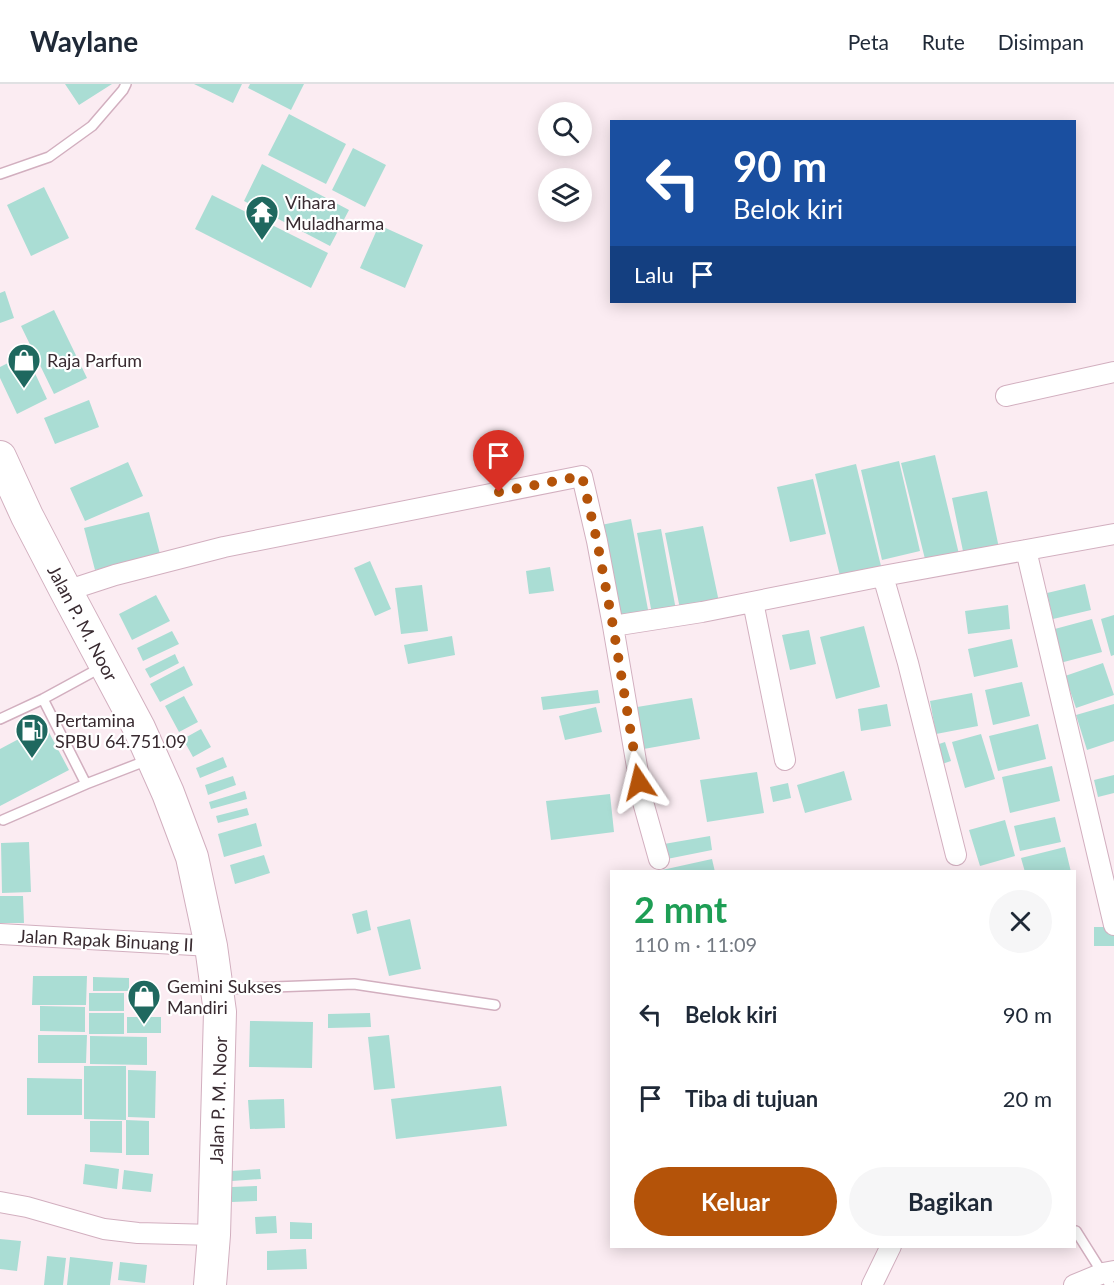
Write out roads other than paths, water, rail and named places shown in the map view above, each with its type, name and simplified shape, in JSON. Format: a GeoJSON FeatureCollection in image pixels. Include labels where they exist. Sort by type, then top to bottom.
{"type":"FeatureCollection","features":[{"type":"Feature","properties":{"kind":"highway","name":"Jalan P. M. Noor"},"geometry":{"type":"LineString","coordinates":[[0,457],[27,516],[139,728],[168,793],[192,857],[211,946],[220,1012],[210,1285]]}},
{"type":"Feature","properties":{"kind":"street"},"geometry":{"type":"LineString","coordinates":[[1006,396],[1114,372]]}},
{"type":"Feature","properties":{"kind":"street"},"geometry":{"type":"LineString","coordinates":[[66,591],[115,575],[225,547],[582,476],[613,626],[643,802],[659,860]]}},
{"type":"Feature","properties":{"kind":"street"},"geometry":{"type":"LineString","coordinates":[[613,626],[1114,534]]}},
{"type":"Feature","properties":{"kind":"street"},"geometry":{"type":"LineString","coordinates":[[1026,550],[1114,925]]}},
{"type":"Feature","properties":{"kind":"street"},"geometry":{"type":"LineString","coordinates":[[883,576],[908,663],[956,855]]}},
{"type":"Feature","properties":{"kind":"street"},"geometry":{"type":"LineString","coordinates":[[753,602],[785,760]]}},
{"type":"Feature","properties":{"kind":"street","name":"Jalan Rapak Binuang II"},"geometry":{"type":"LineString","coordinates":[[0,934],[211,946]]}},
{"type":"Feature","properties":{"kind":"street"},"geometry":{"type":"LineString","coordinates":[[0,1202],[27,1207],[104,1229],[138,1233],[213,1235]]}},
{"type":"Feature","properties":{"kind":"street"},"geometry":{"type":"LineString","coordinates":[[872,1285],[890,1248]]}},
{"type":"Feature","properties":{"kind":"street"},"geometry":{"type":"LineString","coordinates":[[1074,1285],[1109,1276]]}},
{"type":"Feature","properties":{"kind":"lane"},"geometry":{"type":"LineString","coordinates":[[0,174],[49,158],[92,126],[126,84]]}},
{"type":"Feature","properties":{"kind":"lane"},"geometry":{"type":"LineString","coordinates":[[0,719],[44,699],[105,666]]}},
{"type":"Feature","properties":{"kind":"lane"},"geometry":{"type":"LineString","coordinates":[[44,699],[86,784]]}},
{"type":"Feature","properties":{"kind":"lane"},"geometry":{"type":"LineString","coordinates":[[3,820],[153,758]]}},
{"type":"Feature","properties":{"kind":"lane"},"geometry":{"type":"LineString","coordinates":[[217,989],[354,984],[495,1005]]}},
{"type":"Feature","properties":{"kind":"lane"},"geometry":{"type":"LineString","coordinates":[[1076,1231],[1109,1276]]}},
{"type":"Feature","properties":{"kind":"place","name":"Vihara Muladharma"},"geometry":{"type":"Point","coordinates":[262,241]}},
{"type":"Feature","properties":{"kind":"place","name":"Raja Parfum"},"geometry":{"type":"Point","coordinates":[24,389]}},
{"type":"Feature","properties":{"kind":"place","name":"Pertamina SPBU 64.751.09"},"geometry":{"type":"Point","coordinates":[32,759]}},
{"type":"Feature","properties":{"kind":"place","name":"Gemini Sukses Mandiri"},"geometry":{"type":"Point","coordinates":[144,1025]}}]}
